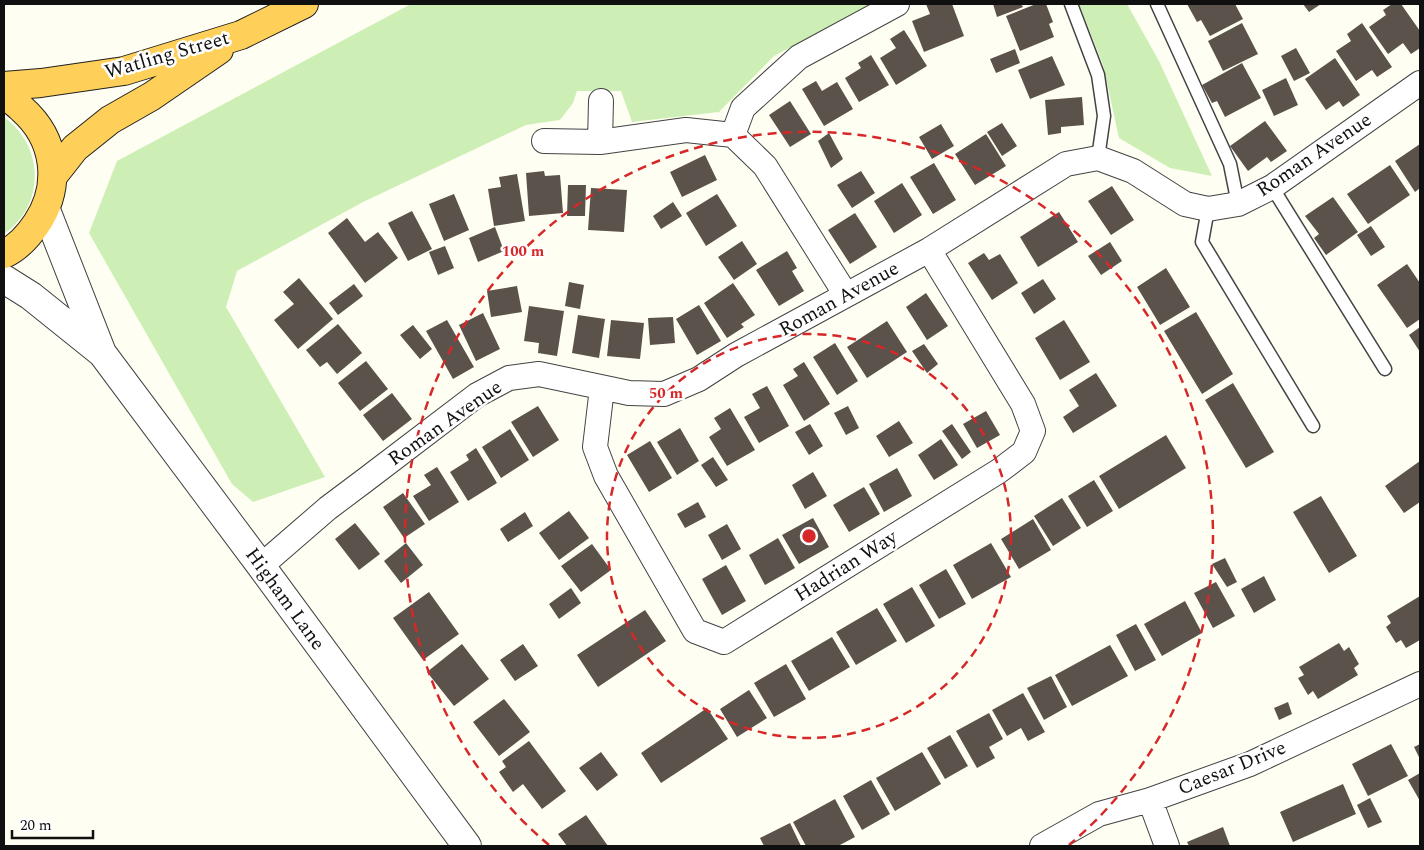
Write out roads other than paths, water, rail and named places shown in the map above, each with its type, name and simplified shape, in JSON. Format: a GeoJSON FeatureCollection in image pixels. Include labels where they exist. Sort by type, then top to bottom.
{"type":"FeatureCollection","features":[{"type":"Feature","properties":{"kind":"highway","name":"Watling Street"},"geometry":{"type":"LineString","coordinates":[[4,86],[41,83],[124,71],[240,35],[304,4]]}},
{"type":"Feature","properties":{"kind":"highway","name":"Watling Street"},"geometry":{"type":"LineString","coordinates":[[53,176],[75,148],[110,120],[152,96],[240,35]]}},
{"type":"Feature","properties":{"kind":"highway"},"geometry":{"type":"LineString","coordinates":[[4,96],[11,99],[34,119],[48,146],[53,176],[46,210],[30,235],[4,254]]}},
{"type":"Feature","properties":{"kind":"street"},"geometry":{"type":"LineString","coordinates":[[734,135],[743,108],[799,57],[897,4]]}},
{"type":"Feature","properties":{"kind":"street","name":"Roman Avenue"},"geometry":{"type":"LineString","coordinates":[[262,566],[328,508],[477,395],[509,378],[539,374],[629,393],[664,394],[699,379],[736,355],[929,250],[1066,164],[1098,158],[1132,171],[1185,204],[1208,209],[1238,204],[1272,187],[1420,83]]}},
{"type":"Feature","properties":{"kind":"street"},"geometry":{"type":"LineString","coordinates":[[600,142],[601,101]]}},
{"type":"Feature","properties":{"kind":"street"},"geometry":{"type":"LineString","coordinates":[[544,141],[600,142],[686,130],[734,135],[765,166],[846,295]]}},
{"type":"Feature","properties":{"kind":"street","name":"Higham Lane"},"geometry":{"type":"LineString","coordinates":[[46,210],[102,353]]}},
{"type":"Feature","properties":{"kind":"street","name":"Hadrian Way"},"geometry":{"type":"LineString","coordinates":[[602,388],[595,447],[606,476],[695,631],[724,642],[999,471],[1024,452],[1033,431],[1023,404],[929,250]]}},
{"type":"Feature","properties":{"kind":"street","name":"Higham Lane"},"geometry":{"type":"LineString","coordinates":[[4,279],[31,296],[102,353],[262,566],[467,846]]}},
{"type":"Feature","properties":{"kind":"street","name":"Caesar Drive"},"geometry":{"type":"LineString","coordinates":[[1042,846],[1099,814],[1150,800],[1250,764],[1420,684]]}},
{"type":"Feature","properties":{"kind":"street"},"geometry":{"type":"LineString","coordinates":[[1150,800],[1167,846]]}},
{"type":"Feature","properties":{"kind":"lane"},"geometry":{"type":"LineString","coordinates":[[1071,4],[1098,75],[1104,116],[1098,158]]}},
{"type":"Feature","properties":{"kind":"lane"},"geometry":{"type":"LineString","coordinates":[[1157,4],[1230,164],[1238,204]]}},
{"type":"Feature","properties":{"kind":"lane"},"geometry":{"type":"LineString","coordinates":[[1272,187],[1385,369]]}},
{"type":"Feature","properties":{"kind":"lane"},"geometry":{"type":"LineString","coordinates":[[1208,209],[1202,242],[1313,426]]}}]}
